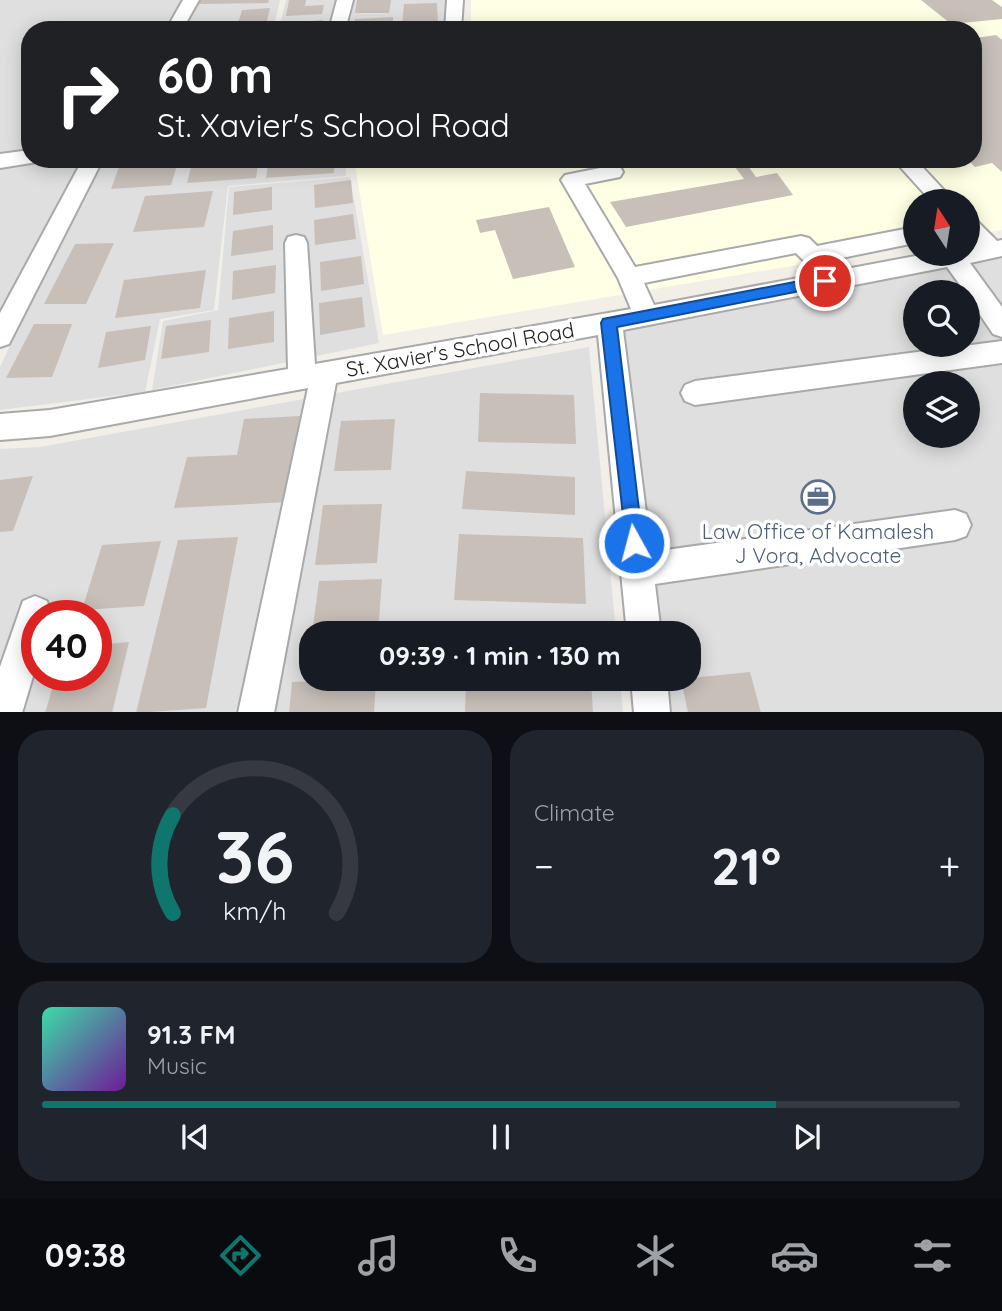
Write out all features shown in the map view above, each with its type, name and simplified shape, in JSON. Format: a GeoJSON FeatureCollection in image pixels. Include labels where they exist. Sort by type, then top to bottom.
{"type":"FeatureCollection","features":[{"type":"Feature","properties":{"kind":"street"},"geometry":{"type":"LineString","coordinates":[[179,21],[191,0]]}},
{"type":"Feature","properties":{"kind":"street"},"geometry":{"type":"LineString","coordinates":[[339,21],[345,0]]}},
{"type":"Feature","properties":{"kind":"street"},"geometry":{"type":"LineString","coordinates":[[454,21],[455,0]]}},
{"type":"Feature","properties":{"kind":"street"},"geometry":{"type":"LineString","coordinates":[[0,161],[21,158]]}},
{"type":"Feature","properties":{"kind":"street"},"geometry":{"type":"LineString","coordinates":[[0,337],[88,168]]}},
{"type":"Feature","properties":{"kind":"street"},"geometry":{"type":"LineString","coordinates":[[610,168],[612,172],[572,180],[629,277],[647,316]]}},
{"type":"Feature","properties":{"kind":"street"},"geometry":{"type":"LineString","coordinates":[[912,168],[932,189]]}},
{"type":"Feature","properties":{"kind":"street"},"geometry":{"type":"LineString","coordinates":[[980,236],[997,249]]}},
{"type":"Feature","properties":{"kind":"street"},"geometry":{"type":"LineString","coordinates":[[629,277],[801,244],[812,255],[903,237]]}},
{"type":"Feature","properties":{"kind":"street"},"geometry":{"type":"LineString","coordinates":[[256,712],[313,376],[296,243]]}},
{"type":"Feature","properties":{"kind":"street","name":"St. Xavier's School Road"},"geometry":{"type":"LineString","coordinates":[[0,428],[50,423],[313,376],[906,266]]}},
{"type":"Feature","properties":{"kind":"street"},"geometry":{"type":"LineString","coordinates":[[959,266],[1002,327]]}},
{"type":"Feature","properties":{"kind":"street"},"geometry":{"type":"LineString","coordinates":[[609,323],[643,621]]}},
{"type":"Feature","properties":{"kind":"street"},"geometry":{"type":"LineString","coordinates":[[695,393],[1002,352]]}},
{"type":"Feature","properties":{"kind":"street"},"geometry":{"type":"LineString","coordinates":[[637,570],[955,525]]}},
{"type":"Feature","properties":{"kind":"street"},"geometry":{"type":"LineString","coordinates":[[3,712],[21,656]]}},
{"type":"Feature","properties":{"kind":"street"},"geometry":{"type":"LineString","coordinates":[[650,691],[652,712]]}},
{"type":"Feature","properties":{"kind":"shaded area"},"geometry":{"type":"Polygon","coordinates":[[[0,0],[184,0],[172,21],[21,21],[21,168],[79,168],[0,317],[0,0]]]}},
{"type":"Feature","properties":{"kind":"shaded area"},"geometry":{"type":"Polygon","coordinates":[[[195,0],[280,0],[275,21],[182,21],[195,0]]]}},
{"type":"Feature","properties":{"kind":"shaded area"},"geometry":{"type":"Polygon","coordinates":[[[286,0],[448,0],[447,21],[281,21],[286,0]]]}},
{"type":"Feature","properties":{"kind":"shaded area"},"geometry":{"type":"Polygon","coordinates":[[[471,0],[1002,0],[1002,230],[980,234],[980,189],[903,189],[903,247],[383,335],[355,168],[982,168],[982,21],[471,21],[471,0]]]}},
{"type":"Feature","properties":{"kind":"shaded area"},"geometry":{"type":"Polygon","coordinates":[[[94,168],[346,168],[346,176],[228,186],[214,310],[160,319],[145,392],[0,410],[0,367],[94,168]]]}},
{"type":"Feature","properties":{"kind":"shaded area"},"geometry":{"type":"Polygon","coordinates":[[[350,177],[379,343],[152,390],[163,321],[218,310],[229,187],[350,177]]]}},
{"type":"Feature","properties":{"kind":"shaded area"},"geometry":{"type":"Polygon","coordinates":[[[1002,257],[1002,712],[666,712],[663,691],[701,691],[701,621],[655,621],[620,330],[955,266],[980,266],[980,261],[1002,257]]]}},
{"type":"Feature","properties":{"kind":"shaded area"},"geometry":{"type":"Polygon","coordinates":[[[589,347],[615,621],[299,621],[299,691],[621,691],[623,712],[0,712],[0,449],[40,447],[589,347]]]}},
{"type":"Feature","properties":{"kind":"building"},"geometry":{"type":"Polygon","coordinates":[[[200,0],[269,0],[268,3],[199,4],[200,0]]]}},
{"type":"Feature","properties":{"kind":"building"},"geometry":{"type":"Polygon","coordinates":[[[289,0],[306,0],[305,6],[324,5],[322,14],[286,16],[289,0]]]}},
{"type":"Feature","properties":{"kind":"building"},"geometry":{"type":"Polygon","coordinates":[[[357,0],[391,0],[389,13],[355,13],[357,0]]]}},
{"type":"Feature","properties":{"kind":"building"},"geometry":{"type":"Polygon","coordinates":[[[921,0],[992,0],[1002,7],[1002,19],[947,21],[921,0]]]}},
{"type":"Feature","properties":{"kind":"building"},"geometry":{"type":"Polygon","coordinates":[[[437,3],[438,21],[403,21],[404,4],[437,3]]]}},
{"type":"Feature","properties":{"kind":"building"},"geometry":{"type":"Polygon","coordinates":[[[270,8],[267,21],[239,21],[242,10],[270,8]]]}},
{"type":"Feature","properties":{"kind":"building"},"geometry":{"type":"Polygon","coordinates":[[[393,17],[393,21],[355,21],[393,17]]]}},
{"type":"Feature","properties":{"kind":"building"},"geometry":{"type":"Polygon","coordinates":[[[996,35],[1002,40],[1002,172],[992,163],[982,165],[982,37],[996,35]]]}},
{"type":"Feature","properties":{"kind":"building"},"geometry":{"type":"Polygon","coordinates":[[[119,168],[176,168],[171,185],[111,189],[119,168]]]}},
{"type":"Feature","properties":{"kind":"building"},"geometry":{"type":"Polygon","coordinates":[[[191,168],[258,168],[256,178],[187,183],[191,168]]]}},
{"type":"Feature","properties":{"kind":"building"},"geometry":{"type":"Polygon","coordinates":[[[268,168],[334,168],[334,173],[266,178],[268,168]]]}},
{"type":"Feature","properties":{"kind":"building"},"geometry":{"type":"Polygon","coordinates":[[[736,168],[750,168],[756,177],[777,173],[793,195],[626,227],[610,202],[744,179],[736,168]]]}},
{"type":"Feature","properties":{"kind":"building"},"geometry":{"type":"Polygon","coordinates":[[[351,180],[353,203],[315,208],[314,185],[351,180]]]}},
{"type":"Feature","properties":{"kind":"building"},"geometry":{"type":"Polygon","coordinates":[[[272,187],[272,210],[233,215],[234,192],[272,187]]]}},
{"type":"Feature","properties":{"kind":"building"},"geometry":{"type":"Polygon","coordinates":[[[213,191],[204,227],[133,232],[145,196],[213,191]]]}},
{"type":"Feature","properties":{"kind":"building"},"geometry":{"type":"Polygon","coordinates":[[[549,207],[575,267],[513,279],[495,230],[480,233],[476,220],[549,207]]]}},
{"type":"Feature","properties":{"kind":"building"},"geometry":{"type":"Polygon","coordinates":[[[353,214],[356,239],[315,245],[314,220],[353,214]]]}},
{"type":"Feature","properties":{"kind":"building"},"geometry":{"type":"Polygon","coordinates":[[[273,225],[273,250],[231,256],[233,231],[273,225]]]}},
{"type":"Feature","properties":{"kind":"building"},"geometry":{"type":"Polygon","coordinates":[[[114,243],[86,304],[44,304],[75,244],[114,243]]]}},
{"type":"Feature","properties":{"kind":"building"},"geometry":{"type":"Polygon","coordinates":[[[361,256],[364,284],[321,291],[320,262],[361,256]]]}},
{"type":"Feature","properties":{"kind":"building"},"geometry":{"type":"Polygon","coordinates":[[[276,265],[275,293],[232,300],[233,271],[276,265]]]}},
{"type":"Feature","properties":{"kind":"building"},"geometry":{"type":"Polygon","coordinates":[[[206,270],[200,308],[115,318],[124,280],[206,270]]]}},
{"type":"Feature","properties":{"kind":"building"},"geometry":{"type":"Polygon","coordinates":[[[362,297],[365,327],[320,335],[319,303],[362,297]]]}},
{"type":"Feature","properties":{"kind":"building"},"geometry":{"type":"Polygon","coordinates":[[[274,311],[274,342],[228,349],[229,318],[274,311]]]}},
{"type":"Feature","properties":{"kind":"building"},"geometry":{"type":"Polygon","coordinates":[[[211,320],[209,352],[161,359],[166,326],[211,320]]]}},
{"type":"Feature","properties":{"kind":"building"},"geometry":{"type":"Polygon","coordinates":[[[34,324],[72,324],[52,377],[6,378],[34,324]]]}},
{"type":"Feature","properties":{"kind":"building"},"geometry":{"type":"Polygon","coordinates":[[[151,326],[145,360],[98,368],[106,332],[151,326]]]}},
{"type":"Feature","properties":{"kind":"building"},"geometry":{"type":"Polygon","coordinates":[[[480,393],[574,395],[576,444],[478,442],[480,393]]]}},
{"type":"Feature","properties":{"kind":"building"},"geometry":{"type":"Polygon","coordinates":[[[300,416],[287,502],[174,508],[187,457],[237,455],[244,419],[300,416]]]}},
{"type":"Feature","properties":{"kind":"building"},"geometry":{"type":"Polygon","coordinates":[[[395,419],[391,470],[334,471],[341,421],[395,419]]]}},
{"type":"Feature","properties":{"kind":"building"},"geometry":{"type":"Polygon","coordinates":[[[466,471],[575,477],[575,515],[462,509],[466,471]]]}},
{"type":"Feature","properties":{"kind":"building"},"geometry":{"type":"Polygon","coordinates":[[[33,476],[13,531],[0,532],[0,480],[33,476]]]}},
{"type":"Feature","properties":{"kind":"building"},"geometry":{"type":"Polygon","coordinates":[[[382,504],[377,563],[315,565],[323,505],[382,504]]]}},
{"type":"Feature","properties":{"kind":"building"},"geometry":{"type":"Polygon","coordinates":[[[459,534],[583,538],[586,604],[454,600],[459,534]]]}},
{"type":"Feature","properties":{"kind":"building"},"geometry":{"type":"Polygon","coordinates":[[[238,537],[206,708],[136,712],[178,540],[238,537]]]}},
{"type":"Feature","properties":{"kind":"building"},"geometry":{"type":"Polygon","coordinates":[[[161,541],[144,606],[112,608],[112,600],[85,600],[102,545],[161,541]]]}},
{"type":"Feature","properties":{"kind":"building"},"geometry":{"type":"Polygon","coordinates":[[[382,579],[379,621],[314,621],[319,581],[382,579]]]}},
{"type":"Feature","properties":{"kind":"building"},"geometry":{"type":"Polygon","coordinates":[[[129,642],[112,712],[45,712],[52,691],[112,691],[112,644],[129,642]]]}},
{"type":"Feature","properties":{"kind":"building"},"geometry":{"type":"Polygon","coordinates":[[[750,672],[761,712],[688,712],[683,691],[701,691],[701,677],[750,672]]]}},
{"type":"Feature","properties":{"kind":"building"},"geometry":{"type":"Polygon","coordinates":[[[292,682],[299,682],[299,691],[375,691],[374,712],[289,712],[292,682]]]}},
{"type":"Feature","properties":{"kind":"building"},"geometry":{"type":"Polygon","coordinates":[[[466,691],[592,691],[593,712],[465,712],[466,691]]]}},
{"type":"Feature","properties":{"kind":"place","name":"Law Office of Kamalesh J Vora, Advocate"},"geometry":{"type":"Point","coordinates":[818,497]}},
{"type":"Feature","properties":{"kind":"route"},"geometry":{"type":"LineString","coordinates":[[634,543],[609,323],[825,281]]}}]}
